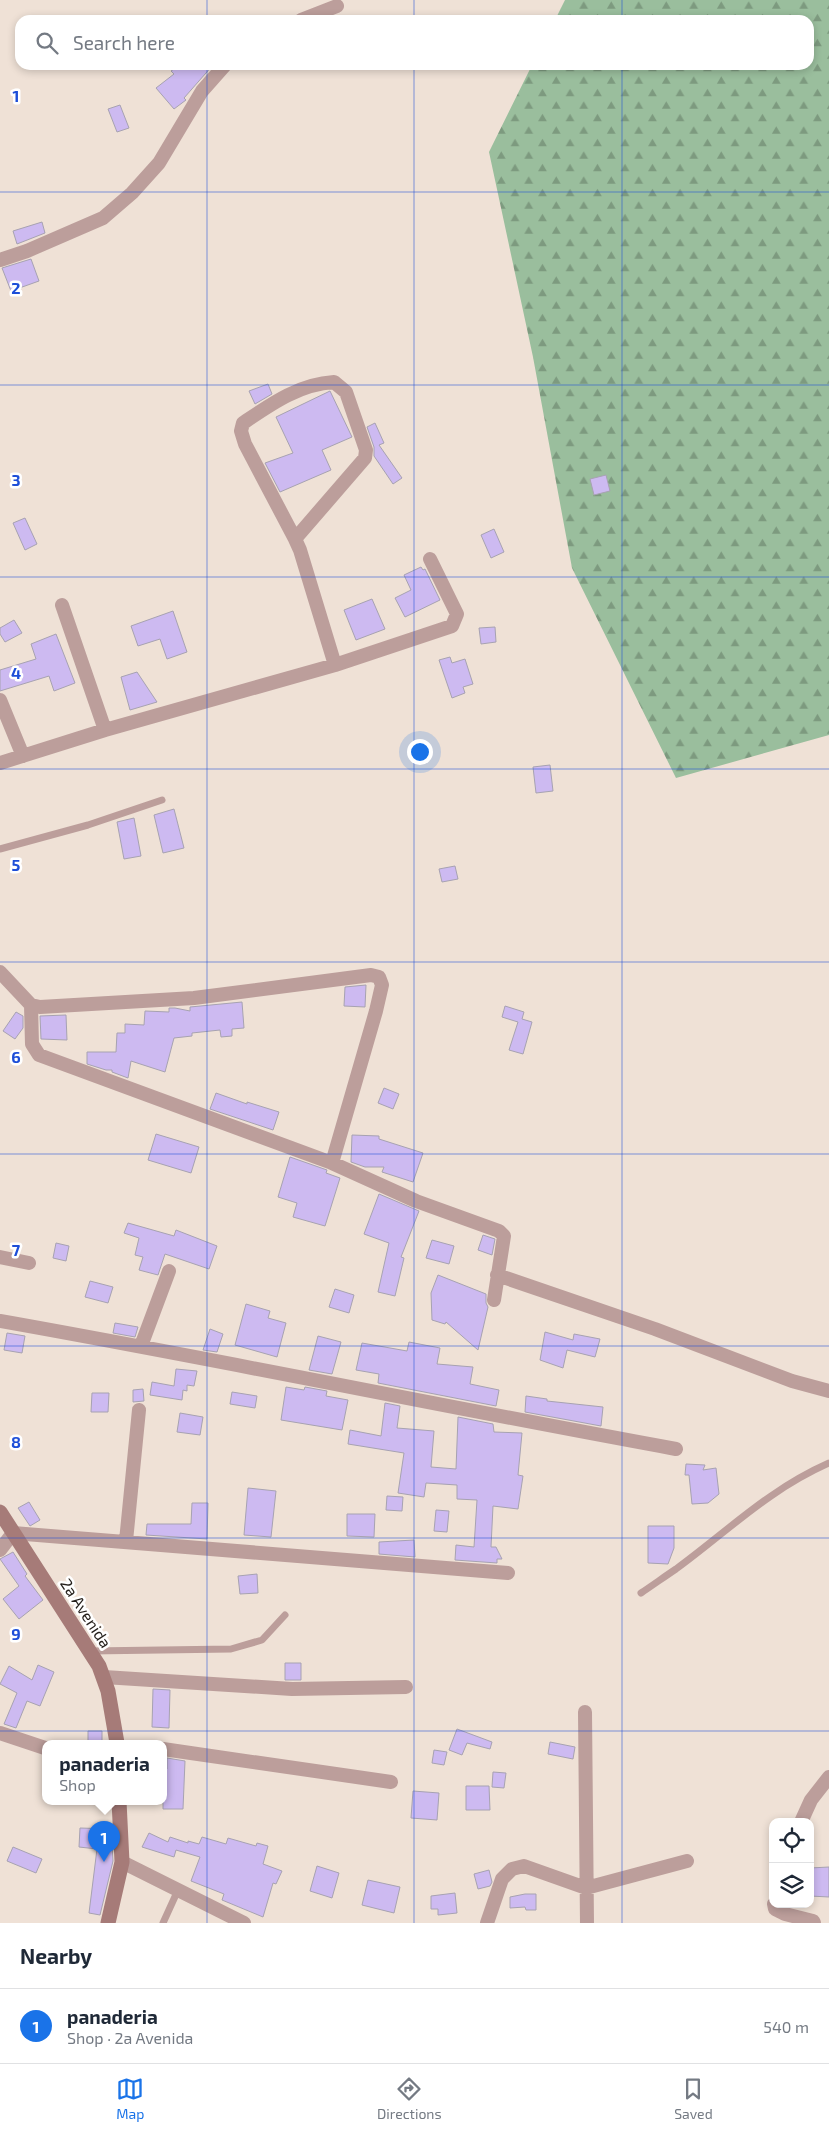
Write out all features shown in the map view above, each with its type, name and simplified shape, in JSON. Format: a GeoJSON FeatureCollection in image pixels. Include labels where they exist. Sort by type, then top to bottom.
{"type":"FeatureCollection","features":[{"type":"Feature","properties":{"kind":"street"},"geometry":{"type":"LineString","coordinates":[[314,15],[337,6]]}},
{"type":"Feature","properties":{"kind":"street"},"geometry":{"type":"LineString","coordinates":[[0,260],[27,251],[103,218],[132,193],[159,163],[202,92],[221,70]]}},
{"type":"Feature","properties":{"kind":"street"},"geometry":{"type":"LineString","coordinates":[[294,539],[365,458],[366,450],[346,392],[334,382],[316,383],[285,396],[243,423],[241,431],[245,444],[294,539],[335,665]]}},
{"type":"Feature","properties":{"kind":"street"},"geometry":{"type":"LineString","coordinates":[[0,763],[106,730],[335,665],[452,626],[457,614],[430,559]]}},
{"type":"Feature","properties":{"kind":"street"},"geometry":{"type":"LineString","coordinates":[[62,605],[106,730]]}},
{"type":"Feature","properties":{"kind":"street"},"geometry":{"type":"LineString","coordinates":[[0,700],[23,756]]}},
{"type":"Feature","properties":{"kind":"street"},"geometry":{"type":"LineString","coordinates":[[0,972],[31,1005],[40,1007],[194,998],[371,975],[379,977],[382,985],[376,1011],[332,1163]]}},
{"type":"Feature","properties":{"kind":"street"},"geometry":{"type":"LineString","coordinates":[[31,1005],[32,1044],[39,1055],[332,1163],[416,1201],[499,1231],[504,1236],[494,1300]]}},
{"type":"Feature","properties":{"kind":"street"},"geometry":{"type":"LineString","coordinates":[[0,1257],[29,1264]]}},
{"type":"Feature","properties":{"kind":"street"},"geometry":{"type":"LineString","coordinates":[[141,1346],[169,1271]]}},
{"type":"Feature","properties":{"kind":"street"},"geometry":{"type":"LineString","coordinates":[[497,1275],[655,1330],[792,1382],[829,1391]]}},
{"type":"Feature","properties":{"kind":"street"},"geometry":{"type":"LineString","coordinates":[[0,1321],[141,1346],[469,1411],[676,1449]]}},
{"type":"Feature","properties":{"kind":"street"},"geometry":{"type":"LineString","coordinates":[[126,1541],[139,1410]]}},
{"type":"Feature","properties":{"kind":"street","name":"2a Avenida"},"geometry":{"type":"LineString","coordinates":[[0,1512],[90,1652],[104,1678],[118,1740]]}},
{"type":"Feature","properties":{"kind":"street"},"geometry":{"type":"LineString","coordinates":[[0,1550],[13,1533],[508,1572]]}},
{"type":"Feature","properties":{"kind":"street"},"geometry":{"type":"LineString","coordinates":[[104,1678],[292,1689],[406,1687]]}},
{"type":"Feature","properties":{"kind":"street"},"geometry":{"type":"LineString","coordinates":[[584,1712],[587,1923]]}},
{"type":"Feature","properties":{"kind":"street"},"geometry":{"type":"LineString","coordinates":[[0,1733],[42,1747]]}},
{"type":"Feature","properties":{"kind":"street"},"geometry":{"type":"LineString","coordinates":[[167,1750],[391,1782]]}},
{"type":"Feature","properties":{"kind":"street"},"geometry":{"type":"LineString","coordinates":[[803,1818],[811,1800],[829,1777]]}},
{"type":"Feature","properties":{"kind":"street"},"geometry":{"type":"LineString","coordinates":[[108,1923],[122,1862],[119,1805]]}},
{"type":"Feature","properties":{"kind":"street"},"geometry":{"type":"LineString","coordinates":[[487,1923],[495,1894],[502,1879],[512,1870],[524,1866],[586,1888],[687,1861]]}},
{"type":"Feature","properties":{"kind":"street"},"geometry":{"type":"LineString","coordinates":[[122,1862],[244,1923]]}},
{"type":"Feature","properties":{"kind":"street"},"geometry":{"type":"LineString","coordinates":[[775,1908],[785,1914],[813,1921],[814,1923]]}},
{"type":"Feature","properties":{"kind":"lane"},"geometry":{"type":"LineString","coordinates":[[0,849],[88,825],[162,800]]}},
{"type":"Feature","properties":{"kind":"lane"},"geometry":{"type":"LineString","coordinates":[[641,1593],[675,1570],[767,1497],[829,1463]]}},
{"type":"Feature","properties":{"kind":"lane"},"geometry":{"type":"LineString","coordinates":[[90,1652],[231,1649],[262,1640],[285,1615]]}},
{"type":"Feature","properties":{"kind":"lane"},"geometry":{"type":"LineString","coordinates":[[163,1923],[178,1890]]}},
{"type":"Feature","properties":{"kind":"green space"},"geometry":{"type":"Polygon","coordinates":[[[565,0],[829,0],[829,735],[676,778],[572,568],[533,357],[489,152],[530,70],[814,70],[814,15],[558,15],[565,0]]]}},
{"type":"Feature","properties":{"kind":"building"},"geometry":{"type":"Polygon","coordinates":[[[209,70],[184,98],[186,100],[174,109],[156,88],[174,74],[171,71],[209,70]]]}},
{"type":"Feature","properties":{"kind":"building"},"geometry":{"type":"Polygon","coordinates":[[[120,105],[129,128],[117,132],[108,109],[120,105]]]}},
{"type":"Feature","properties":{"kind":"building"},"geometry":{"type":"Polygon","coordinates":[[[42,222],[45,233],[17,244],[13,231],[42,222]]]}},
{"type":"Feature","properties":{"kind":"building"},"geometry":{"type":"Polygon","coordinates":[[[31,259],[39,281],[11,291],[2,268],[31,259]]]}},
{"type":"Feature","properties":{"kind":"building"},"geometry":{"type":"Polygon","coordinates":[[[268,384],[272,394],[255,404],[249,391],[268,384]]]}},
{"type":"Feature","properties":{"kind":"building"},"geometry":{"type":"Polygon","coordinates":[[[330,391],[352,437],[322,450],[331,470],[280,492],[265,463],[293,453],[276,417],[330,391]]]}},
{"type":"Feature","properties":{"kind":"building"},"geometry":{"type":"Polygon","coordinates":[[[375,423],[384,443],[379,445],[402,478],[393,484],[374,456],[374,447],[367,427],[375,423]]]}},
{"type":"Feature","properties":{"kind":"building"},"geometry":{"type":"Polygon","coordinates":[[[606,475],[610,491],[594,495],[590,479],[606,475]]]}},
{"type":"Feature","properties":{"kind":"building"},"geometry":{"type":"Polygon","coordinates":[[[25,518],[37,544],[25,550],[13,523],[25,518]]]}},
{"type":"Feature","properties":{"kind":"building"},"geometry":{"type":"Polygon","coordinates":[[[494,529],[504,552],[491,558],[481,535],[494,529]]]}},
{"type":"Feature","properties":{"kind":"building"},"geometry":{"type":"Polygon","coordinates":[[[421,567],[423,570],[425,569],[440,600],[405,617],[395,598],[411,590],[404,575],[421,567]]]}},
{"type":"Feature","properties":{"kind":"building"},"geometry":{"type":"Polygon","coordinates":[[[372,599],[385,629],[356,640],[344,610],[372,599]]]}},
{"type":"Feature","properties":{"kind":"building"},"geometry":{"type":"Polygon","coordinates":[[[173,611],[187,652],[167,659],[160,639],[138,646],[131,626],[173,611]]]}},
{"type":"Feature","properties":{"kind":"building"},"geometry":{"type":"Polygon","coordinates":[[[14,620],[22,633],[5,642],[0,634],[0,628],[14,620]]]}},
{"type":"Feature","properties":{"kind":"building"},"geometry":{"type":"Polygon","coordinates":[[[495,627],[496,642],[481,644],[479,628],[495,627]]]}},
{"type":"Feature","properties":{"kind":"building"},"geometry":{"type":"Polygon","coordinates":[[[56,634],[75,683],[54,691],[49,676],[0,691],[0,670],[36,659],[31,644],[56,634]]]}},
{"type":"Feature","properties":{"kind":"building"},"geometry":{"type":"Polygon","coordinates":[[[450,657],[452,663],[465,659],[473,684],[463,687],[465,693],[452,698],[439,660],[450,657]]]}},
{"type":"Feature","properties":{"kind":"building"},"geometry":{"type":"Polygon","coordinates":[[[137,672],[157,702],[130,710],[121,677],[137,672]]]}},
{"type":"Feature","properties":{"kind":"building"},"geometry":{"type":"Polygon","coordinates":[[[550,765],[553,791],[536,793],[533,767],[550,765]]]}},
{"type":"Feature","properties":{"kind":"building"},"geometry":{"type":"Polygon","coordinates":[[[174,809],[184,848],[163,853],[154,815],[174,809]]]}},
{"type":"Feature","properties":{"kind":"building"},"geometry":{"type":"Polygon","coordinates":[[[134,818],[141,856],[124,859],[117,822],[134,818]]]}},
{"type":"Feature","properties":{"kind":"building"},"geometry":{"type":"Polygon","coordinates":[[[455,866],[458,879],[442,882],[439,869],[455,866]]]}},
{"type":"Feature","properties":{"kind":"building"},"geometry":{"type":"Polygon","coordinates":[[[366,985],[365,1007],[344,1006],[345,987],[366,985]]]}},
{"type":"Feature","properties":{"kind":"building"},"geometry":{"type":"Polygon","coordinates":[[[242,1002],[244,1028],[232,1029],[232,1036],[221,1037],[220,1030],[192,1033],[192,1036],[174,1038],[165,1072],[131,1061],[128,1078],[112,1072],[112,1070],[87,1064],[87,1052],[116,1052],[117,1033],[125,1033],[125,1024],[144,1025],[145,1011],[169,1012],[169,1008],[175,1008],[190,1011],[190,1007],[242,1002]]]}},
{"type":"Feature","properties":{"kind":"building"},"geometry":{"type":"Polygon","coordinates":[[[505,1006],[524,1012],[522,1019],[532,1022],[523,1054],[509,1050],[518,1022],[502,1017],[505,1006]]]}},
{"type":"Feature","properties":{"kind":"building"},"geometry":{"type":"Polygon","coordinates":[[[16,1012],[23,1016],[23,1028],[15,1039],[3,1031],[16,1012]]]}},
{"type":"Feature","properties":{"kind":"building"},"geometry":{"type":"Polygon","coordinates":[[[66,1015],[67,1040],[41,1039],[40,1016],[66,1015]]]}},
{"type":"Feature","properties":{"kind":"building"},"geometry":{"type":"Polygon","coordinates":[[[384,1088],[399,1094],[393,1109],[378,1103],[384,1088]]]}},
{"type":"Feature","properties":{"kind":"building"},"geometry":{"type":"Polygon","coordinates":[[[216,1093],[247,1104],[247,1102],[279,1112],[273,1130],[210,1109],[216,1093]]]}},
{"type":"Feature","properties":{"kind":"building"},"geometry":{"type":"Polygon","coordinates":[[[156,1134],[199,1147],[191,1173],[148,1160],[156,1134]]]}},
{"type":"Feature","properties":{"kind":"building"},"geometry":{"type":"Polygon","coordinates":[[[352,1135],[379,1136],[379,1139],[423,1153],[413,1182],[382,1172],[384,1167],[365,1167],[351,1162],[352,1135]]]}},
{"type":"Feature","properties":{"kind":"building"},"geometry":{"type":"Polygon","coordinates":[[[290,1157],[327,1170],[326,1173],[340,1178],[325,1226],[293,1217],[297,1203],[278,1197],[290,1157]]]}},
{"type":"Feature","properties":{"kind":"building"},"geometry":{"type":"Polygon","coordinates":[[[379,1194],[419,1211],[401,1257],[404,1258],[395,1296],[378,1292],[389,1243],[364,1234],[379,1194]]]}},
{"type":"Feature","properties":{"kind":"building"},"geometry":{"type":"Polygon","coordinates":[[[128,1223],[174,1236],[176,1230],[217,1246],[209,1269],[165,1254],[158,1275],[139,1270],[143,1257],[135,1255],[139,1238],[124,1233],[128,1223]]]}},
{"type":"Feature","properties":{"kind":"building"},"geometry":{"type":"Polygon","coordinates":[[[483,1235],[495,1239],[492,1255],[478,1250],[483,1235]]]}},
{"type":"Feature","properties":{"kind":"building"},"geometry":{"type":"Polygon","coordinates":[[[432,1240],[454,1246],[449,1264],[426,1258],[432,1240]]]}},
{"type":"Feature","properties":{"kind":"building"},"geometry":{"type":"Polygon","coordinates":[[[56,1243],[69,1246],[66,1261],[53,1258],[56,1243]]]}},
{"type":"Feature","properties":{"kind":"building"},"geometry":{"type":"Polygon","coordinates":[[[438,1275],[486,1294],[488,1307],[478,1350],[446,1322],[445,1324],[432,1320],[431,1293],[438,1275]]]}},
{"type":"Feature","properties":{"kind":"building"},"geometry":{"type":"Polygon","coordinates":[[[90,1281],[113,1287],[108,1303],[85,1297],[90,1281]]]}},
{"type":"Feature","properties":{"kind":"building"},"geometry":{"type":"Polygon","coordinates":[[[335,1289],[354,1295],[349,1313],[329,1307],[335,1289]]]}},
{"type":"Feature","properties":{"kind":"building"},"geometry":{"type":"Polygon","coordinates":[[[246,1304],[270,1311],[268,1318],[286,1323],[277,1357],[235,1345],[246,1304]]]}},
{"type":"Feature","properties":{"kind":"building"},"geometry":{"type":"Polygon","coordinates":[[[115,1323],[138,1327],[135,1337],[113,1333],[115,1323]]]}},
{"type":"Feature","properties":{"kind":"building"},"geometry":{"type":"Polygon","coordinates":[[[210,1329],[223,1334],[217,1352],[203,1350],[210,1329]]]}},
{"type":"Feature","properties":{"kind":"building"},"geometry":{"type":"Polygon","coordinates":[[[545,1332],[573,1340],[574,1334],[600,1339],[595,1357],[567,1350],[563,1368],[540,1360],[545,1332]]]}},
{"type":"Feature","properties":{"kind":"building"},"geometry":{"type":"Polygon","coordinates":[[[7,1333],[25,1336],[22,1353],[4,1350],[7,1333]]]}},
{"type":"Feature","properties":{"kind":"building"},"geometry":{"type":"Polygon","coordinates":[[[318,1336],[341,1342],[332,1374],[309,1370],[318,1336]]]}},
{"type":"Feature","properties":{"kind":"building"},"geometry":{"type":"Polygon","coordinates":[[[409,1342],[440,1348],[437,1364],[473,1367],[470,1384],[499,1390],[496,1406],[378,1383],[379,1374],[356,1370],[362,1343],[407,1351],[409,1342]]]}},
{"type":"Feature","properties":{"kind":"building"},"geometry":{"type":"Polygon","coordinates":[[[176,1369],[197,1371],[194,1386],[187,1385],[187,1391],[183,1390],[182,1400],[150,1395],[152,1382],[174,1386],[176,1369]]]}},
{"type":"Feature","properties":{"kind":"building"},"geometry":{"type":"Polygon","coordinates":[[[286,1387],[304,1390],[305,1387],[327,1391],[326,1396],[348,1400],[342,1430],[281,1420],[286,1387]]]}},
{"type":"Feature","properties":{"kind":"building"},"geometry":{"type":"Polygon","coordinates":[[[143,1389],[144,1401],[133,1402],[133,1390],[143,1389]]]}},
{"type":"Feature","properties":{"kind":"building"},"geometry":{"type":"Polygon","coordinates":[[[232,1392],[257,1396],[255,1408],[230,1404],[232,1392]]]}},
{"type":"Feature","properties":{"kind":"building"},"geometry":{"type":"Polygon","coordinates":[[[92,1393],[109,1393],[108,1412],[91,1412],[92,1393]]]}},
{"type":"Feature","properties":{"kind":"building"},"geometry":{"type":"Polygon","coordinates":[[[526,1396],[547,1399],[547,1401],[603,1407],[601,1426],[525,1412],[526,1396]]]}},
{"type":"Feature","properties":{"kind":"building"},"geometry":{"type":"Polygon","coordinates":[[[385,1403],[400,1406],[397,1428],[434,1431],[431,1467],[456,1469],[458,1417],[493,1424],[494,1432],[522,1433],[518,1475],[523,1476],[518,1509],[493,1506],[491,1547],[496,1547],[502,1559],[497,1559],[497,1563],[455,1560],[456,1545],[474,1547],[477,1500],[457,1499],[457,1485],[426,1483],[424,1497],[398,1493],[404,1453],[348,1444],[350,1430],[381,1436],[385,1403]]]}},
{"type":"Feature","properties":{"kind":"building"},"geometry":{"type":"Polygon","coordinates":[[[180,1413],[203,1417],[200,1435],[177,1432],[180,1413]]]}},
{"type":"Feature","properties":{"kind":"building"},"geometry":{"type":"Polygon","coordinates":[[[686,1464],[705,1465],[703,1470],[716,1468],[719,1494],[708,1503],[692,1504],[689,1475],[685,1475],[686,1464]]]}},
{"type":"Feature","properties":{"kind":"building"},"geometry":{"type":"Polygon","coordinates":[[[248,1488],[276,1491],[271,1537],[244,1535],[248,1488]]]}},
{"type":"Feature","properties":{"kind":"building"},"geometry":{"type":"Polygon","coordinates":[[[387,1496],[403,1497],[402,1511],[386,1510],[387,1496]]]}},
{"type":"Feature","properties":{"kind":"building"},"geometry":{"type":"Polygon","coordinates":[[[29,1502],[40,1520],[30,1526],[18,1508],[29,1502]]]}},
{"type":"Feature","properties":{"kind":"building"},"geometry":{"type":"Polygon","coordinates":[[[192,1503],[208,1503],[207,1539],[146,1535],[147,1524],[191,1524],[192,1503]]]}},
{"type":"Feature","properties":{"kind":"building"},"geometry":{"type":"Polygon","coordinates":[[[436,1510],[449,1511],[447,1532],[434,1531],[436,1510]]]}},
{"type":"Feature","properties":{"kind":"building"},"geometry":{"type":"Polygon","coordinates":[[[347,1514],[375,1514],[374,1537],[347,1536],[347,1514]]]}},
{"type":"Feature","properties":{"kind":"building"},"geometry":{"type":"Polygon","coordinates":[[[648,1526],[674,1526],[674,1548],[668,1564],[648,1563],[648,1526]]]}},
{"type":"Feature","properties":{"kind":"building"},"geometry":{"type":"Polygon","coordinates":[[[414,1540],[415,1557],[379,1554],[379,1542],[414,1540]]]}},
{"type":"Feature","properties":{"kind":"building"},"geometry":{"type":"Polygon","coordinates":[[[13,1552],[27,1574],[25,1576],[43,1600],[19,1619],[3,1599],[19,1586],[0,1559],[13,1552]]]}},
{"type":"Feature","properties":{"kind":"building"},"geometry":{"type":"Polygon","coordinates":[[[257,1574],[258,1593],[240,1594],[238,1576],[257,1574]]]}},
{"type":"Feature","properties":{"kind":"building"},"geometry":{"type":"Polygon","coordinates":[[[285,1663],[301,1663],[301,1680],[285,1680],[285,1663]]]}},
{"type":"Feature","properties":{"kind":"building"},"geometry":{"type":"Polygon","coordinates":[[[38,1665],[54,1672],[40,1706],[27,1701],[16,1728],[4,1724],[17,1693],[0,1684],[9,1666],[32,1680],[38,1665]]]}},
{"type":"Feature","properties":{"kind":"building"},"geometry":{"type":"Polygon","coordinates":[[[153,1689],[170,1690],[169,1728],[152,1727],[153,1689]]]}},
{"type":"Feature","properties":{"kind":"building"},"geometry":{"type":"Polygon","coordinates":[[[457,1729],[492,1742],[490,1749],[467,1743],[462,1755],[449,1750],[457,1729]]]}},
{"type":"Feature","properties":{"kind":"building"},"geometry":{"type":"Polygon","coordinates":[[[88,1731],[102,1731],[102,1740],[88,1740],[88,1731]]]}},
{"type":"Feature","properties":{"kind":"building"},"geometry":{"type":"Polygon","coordinates":[[[550,1742],[575,1747],[573,1759],[548,1754],[550,1742]]]}},
{"type":"Feature","properties":{"kind":"building"},"geometry":{"type":"Polygon","coordinates":[[[434,1750],[447,1752],[444,1765],[432,1763],[434,1750]]]}},
{"type":"Feature","properties":{"kind":"building"},"geometry":{"type":"Polygon","coordinates":[[[167,1758],[185,1761],[183,1809],[163,1809],[163,1805],[167,1805],[167,1758]]]}},
{"type":"Feature","properties":{"kind":"building"},"geometry":{"type":"Polygon","coordinates":[[[493,1772],[506,1773],[504,1788],[492,1787],[493,1772]]]}},
{"type":"Feature","properties":{"kind":"building"},"geometry":{"type":"Polygon","coordinates":[[[466,1786],[489,1786],[490,1810],[466,1810],[466,1786]]]}},
{"type":"Feature","properties":{"kind":"building"},"geometry":{"type":"Polygon","coordinates":[[[413,1791],[439,1793],[437,1820],[411,1818],[413,1791]]]}},
{"type":"Feature","properties":{"kind":"building"},"geometry":{"type":"Polygon","coordinates":[[[80,1828],[111,1829],[113,1861],[100,1915],[89,1913],[97,1849],[79,1847],[80,1828]]]}},
{"type":"Feature","properties":{"kind":"building"},"geometry":{"type":"Polygon","coordinates":[[[149,1833],[168,1842],[170,1837],[188,1843],[188,1841],[199,1844],[202,1837],[226,1844],[228,1838],[256,1846],[257,1843],[268,1846],[263,1864],[282,1871],[276,1884],[273,1883],[263,1917],[222,1900],[224,1894],[191,1881],[200,1857],[176,1850],[174,1857],[142,1847],[149,1833]]]}},
{"type":"Feature","properties":{"kind":"building"},"geometry":{"type":"Polygon","coordinates":[[[13,1847],[42,1859],[36,1873],[7,1861],[13,1847]]]}},
{"type":"Feature","properties":{"kind":"building"},"geometry":{"type":"Polygon","coordinates":[[[317,1866],[339,1873],[332,1898],[310,1891],[317,1866]]]}},
{"type":"Feature","properties":{"kind":"building"},"geometry":{"type":"Polygon","coordinates":[[[829,1867],[829,1897],[814,1896],[814,1868],[829,1867]]]}},
{"type":"Feature","properties":{"kind":"building"},"geometry":{"type":"Polygon","coordinates":[[[489,1870],[492,1882],[490,1886],[478,1889],[474,1874],[489,1870]]]}},
{"type":"Feature","properties":{"kind":"building"},"geometry":{"type":"Polygon","coordinates":[[[368,1880],[400,1887],[394,1913],[362,1905],[368,1880]]]}},
{"type":"Feature","properties":{"kind":"building"},"geometry":{"type":"Polygon","coordinates":[[[455,1893],[457,1913],[438,1915],[438,1909],[431,1909],[431,1896],[455,1893]]]}},
{"type":"Feature","properties":{"kind":"building"},"geometry":{"type":"Polygon","coordinates":[[[536,1894],[536,1910],[526,1910],[525,1907],[510,1908],[510,1897],[536,1894]]]}},
{"type":"Feature","properties":{"kind":"place","name":"panaderia"},"geometry":{"type":"Point","coordinates":[104,1862]}}]}
